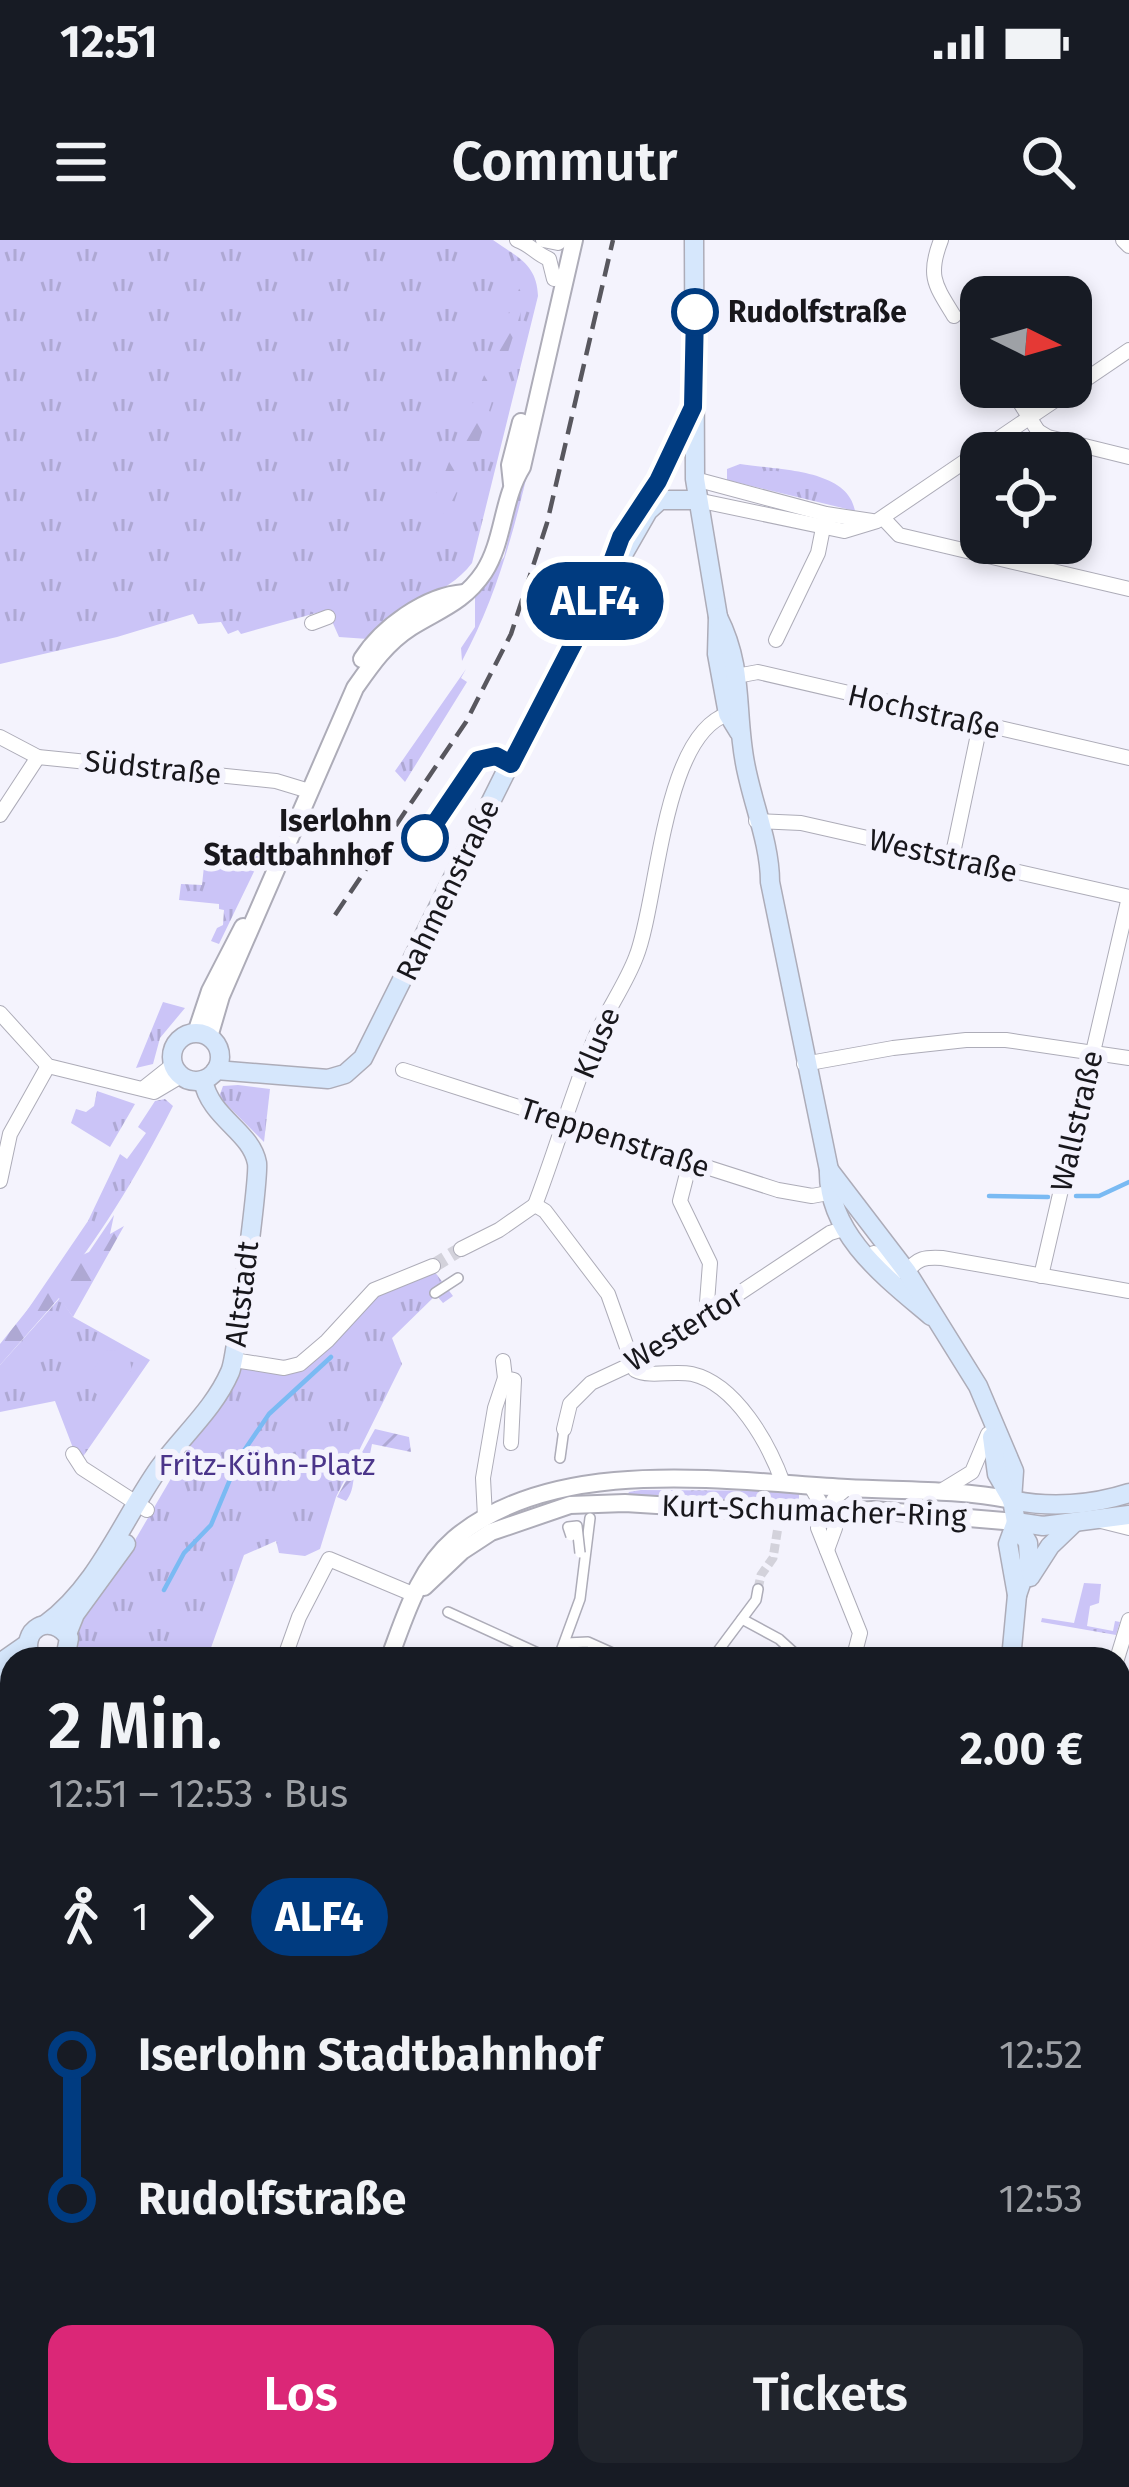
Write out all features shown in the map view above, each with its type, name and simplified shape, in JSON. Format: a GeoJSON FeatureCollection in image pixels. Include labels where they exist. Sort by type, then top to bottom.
{"type":"FeatureCollection","features":[{"type":"Feature","properties":{"kind":"main road"},"geometry":{"type":"LineString","coordinates":[[694,240],[697,500],[729,677],[742,711],[739,732],[757,821],[770,854],[770,882],[829,1170],[828,1193],[860,1251],[931,1316]]}},
{"type":"Feature","properties":{"kind":"main road","name":"Rahmenstraße"},"geometry":{"type":"LineString","coordinates":[[603,586],[621,537],[693,407]]}},
{"type":"Feature","properties":{"kind":"main road"},"geometry":{"type":"LineString","coordinates":[[651,490],[672,481],[695,479]]}},
{"type":"Feature","properties":{"kind":"main road","name":"Rahmenstraße"},"geometry":{"type":"LineString","coordinates":[[197,1071],[317,1080],[351,1070],[369,1048],[603,586],[648,511],[660,500],[697,500]]}},
{"type":"Feature","properties":{"kind":"main road"},"geometry":{"type":"LineString","coordinates":[[729,677],[728,714],[739,732]]}},
{"type":"Feature","properties":{"kind":"main road"},"geometry":{"type":"LineString","coordinates":[[197,1071],[176,1045],[184,1036],[202,1035]]}},
{"type":"Feature","properties":{"kind":"main road","name":"Altstadt"},"geometry":{"type":"LineString","coordinates":[[30,1647],[32,1630],[46,1624],[81,1589],[141,1506],[223,1386],[234,1360],[257,1168],[244,1143],[205,1114],[197,1071],[202,1035]]}},
{"type":"Feature","properties":{"kind":"main road"},"geometry":{"type":"LineString","coordinates":[[829,1170],[907,1272],[978,1386],[1014,1471],[1012,1500],[1016,1522],[1028,1543],[1029,1560],[1017,1595],[1012,1647]]}},
{"type":"Feature","properties":{"kind":"main road"},"geometry":{"type":"LineString","coordinates":[[991,1423],[997,1474],[1012,1500]]}},
{"type":"Feature","properties":{"kind":"main road"},"geometry":{"type":"LineString","coordinates":[[1012,1500],[1047,1505],[1129,1493]]}},
{"type":"Feature","properties":{"kind":"main road","name":"Altstadt"},"geometry":{"type":"LineString","coordinates":[[70,1647],[75,1614],[113,1565],[141,1506]]}},
{"type":"Feature","properties":{"kind":"main road"},"geometry":{"type":"LineString","coordinates":[[1016,1522],[1043,1526],[1129,1515]]}},
{"type":"Feature","properties":{"kind":"main road"},"geometry":{"type":"LineString","coordinates":[[1016,1522],[1008,1544],[1017,1595]]}},
{"type":"Feature","properties":{"kind":"main road"},"geometry":{"type":"LineString","coordinates":[[1017,1595],[1050,1546],[1076,1522]]}},
{"type":"Feature","properties":{"kind":"main road"},"geometry":{"type":"LineString","coordinates":[[46,1624],[60,1627],[68,1647]]}},
{"type":"Feature","properties":{"kind":"street"},"geometry":{"type":"LineString","coordinates":[[938,241],[933,281],[954,316]]}},
{"type":"Feature","properties":{"kind":"street"},"geometry":{"type":"LineString","coordinates":[[512,484],[510,465],[554,279],[553,246]]}},
{"type":"Feature","properties":{"kind":"street"},"geometry":{"type":"LineString","coordinates":[[202,1035],[242,955],[309,791],[335,706],[367,650],[404,618],[448,595],[464,593],[485,571],[527,448],[553,246]]}},
{"type":"Feature","properties":{"kind":"street"},"geometry":{"type":"LineString","coordinates":[[697,500],[824,520],[880,520],[1034,424],[1129,350]]}},
{"type":"Feature","properties":{"kind":"street"},"geometry":{"type":"LineString","coordinates":[[1024,408],[1048,437],[1129,457]]}},
{"type":"Feature","properties":{"kind":"street"},"geometry":{"type":"LineString","coordinates":[[1034,424],[1035,432]]}},
{"type":"Feature","properties":{"kind":"street"},"geometry":{"type":"LineString","coordinates":[[695,479],[824,520]]}},
{"type":"Feature","properties":{"kind":"street"},"geometry":{"type":"LineString","coordinates":[[776,640],[818,553],[824,520]]}},
{"type":"Feature","properties":{"kind":"street"},"geometry":{"type":"LineString","coordinates":[[880,520],[899,535],[960,550]]}},
{"type":"Feature","properties":{"kind":"street"},"geometry":{"type":"LineString","coordinates":[[1020,564],[1129,589]]}},
{"type":"Feature","properties":{"kind":"street"},"geometry":{"type":"LineString","coordinates":[[313,623],[328,617]]}},
{"type":"Feature","properties":{"kind":"street","name":"Hochstraße"},"geometry":{"type":"LineString","coordinates":[[729,677],[758,672],[1129,758]]}},
{"type":"Feature","properties":{"kind":"street","name":"Kluse"},"geometry":{"type":"LineString","coordinates":[[535,1205],[594,1039],[641,944],[659,838],[679,782],[708,725],[728,714]]}},
{"type":"Feature","properties":{"kind":"street"},"geometry":{"type":"LineString","coordinates":[[952,858],[980,725]]}},
{"type":"Feature","properties":{"kind":"street","name":"Südstraße"},"geometry":{"type":"LineString","coordinates":[[0,737],[38,757],[275,781],[309,791]]}},
{"type":"Feature","properties":{"kind":"street"},"geometry":{"type":"LineString","coordinates":[[0,815],[38,757]]}},
{"type":"Feature","properties":{"kind":"street","name":"Weststraße"},"geometry":{"type":"LineString","coordinates":[[757,821],[801,824],[1129,897]]}},
{"type":"Feature","properties":{"kind":"street","name":"Wallstraße"},"geometry":{"type":"LineString","coordinates":[[1041,1276],[1129,897]]}},
{"type":"Feature","properties":{"kind":"street"},"geometry":{"type":"LineString","coordinates":[[0,1013],[48,1066],[145,1087],[197,1071]]}},
{"type":"Feature","properties":{"kind":"street"},"geometry":{"type":"LineString","coordinates":[[804,1064],[966,1040],[1006,1040],[1129,1058]]}},
{"type":"Feature","properties":{"kind":"street"},"geometry":{"type":"LineString","coordinates":[[0,1181],[10,1134],[48,1066]]}},
{"type":"Feature","properties":{"kind":"street","name":"Treppenstraße"},"geometry":{"type":"LineString","coordinates":[[404,1070],[778,1190],[812,1196],[828,1193]]}},
{"type":"Feature","properties":{"kind":"street"},"geometry":{"type":"LineString","coordinates":[[690,1162],[680,1201],[710,1263],[706,1316]]}},
{"type":"Feature","properties":{"kind":"street"},"geometry":{"type":"LineString","coordinates":[[461,1249],[535,1205],[545,1211],[608,1294],[639,1373],[692,1374],[723,1390],[777,1464],[783,1483]]}},
{"type":"Feature","properties":{"kind":"street"},"geometry":{"type":"LineString","coordinates":[[849,1232],[894,1270],[907,1272],[926,1257],[1129,1291]]}},
{"type":"Feature","properties":{"kind":"street","name":"Westertor"},"geometry":{"type":"LineString","coordinates":[[560,1458],[570,1404],[592,1383],[634,1363],[830,1233],[849,1232]]}},
{"type":"Feature","properties":{"kind":"street"},"geometry":{"type":"LineString","coordinates":[[234,1360],[284,1368],[300,1364],[374,1290],[433,1266]]}},
{"type":"Feature","properties":{"kind":"street"},"geometry":{"type":"LineString","coordinates":[[435,1293],[458,1278]]}},
{"type":"Feature","properties":{"kind":"street"},"geometry":{"type":"LineString","coordinates":[[485,1517],[483,1478],[505,1378],[502,1361]]}},
{"type":"Feature","properties":{"kind":"street"},"geometry":{"type":"LineString","coordinates":[[505,1378],[514,1380],[511,1443]]}},
{"type":"Feature","properties":{"kind":"street","name":"Kurt-Schumacher-Ring"},"geometry":{"type":"LineString","coordinates":[[940,1491],[972,1472],[991,1423]]}},
{"type":"Feature","properties":{"kind":"street"},"geometry":{"type":"LineString","coordinates":[[73,1454],[82,1468],[141,1506]]}},
{"type":"Feature","properties":{"kind":"street"},"geometry":{"type":"LineString","coordinates":[[612,1503],[613,1482]]}},
{"type":"Feature","properties":{"kind":"street","name":"Kurt-Schumacher-Ring"},"geometry":{"type":"LineString","coordinates":[[393,1647],[421,1578],[441,1552],[485,1517],[542,1494],[613,1482],[783,1483],[940,1491],[1012,1500]]}},
{"type":"Feature","properties":{"kind":"street"},"geometry":{"type":"LineString","coordinates":[[810,1485],[835,1528],[827,1550],[860,1633],[856,1647]]}},
{"type":"Feature","properties":{"kind":"street"},"geometry":{"type":"LineString","coordinates":[[826,1513],[847,1488]]}},
{"type":"Feature","properties":{"kind":"street","name":"Kurt-Schumacher-Ring"},"geometry":{"type":"LineString","coordinates":[[415,1595],[490,1532],[545,1511],[612,1503],[904,1512],[1016,1522]]}},
{"type":"Feature","properties":{"kind":"street"},"geometry":{"type":"LineString","coordinates":[[562,1647],[584,1579],[590,1518]]}},
{"type":"Feature","properties":{"kind":"street"},"geometry":{"type":"LineString","coordinates":[[1096,1520],[1129,1528]]}},
{"type":"Feature","properties":{"kind":"street"},"geometry":{"type":"LineString","coordinates":[[580,1552],[584,1579]]}},
{"type":"Feature","properties":{"kind":"street"},"geometry":{"type":"LineString","coordinates":[[288,1647],[329,1559],[415,1595]]}},
{"type":"Feature","properties":{"kind":"street"},"geometry":{"type":"LineString","coordinates":[[721,1647],[756,1600],[758,1589]]}},
{"type":"Feature","properties":{"kind":"street"},"geometry":{"type":"LineString","coordinates":[[448,1612],[527,1647]]}},
{"type":"Feature","properties":{"kind":"street"},"geometry":{"type":"LineString","coordinates":[[742,1619],[787,1647]]}},
{"type":"Feature","properties":{"kind":"street"},"geometry":{"type":"LineString","coordinates":[[566,1642],[599,1647]]}},
{"type":"Feature","properties":{"kind":"green space"},"geometry":{"type":"Polygon","coordinates":[[[0,240],[493,240],[510,251],[530,269],[538,296],[472,563],[449,585],[392,617],[368,639],[339,637],[327,610],[241,634],[238,630],[228,634],[221,622],[198,624],[193,614],[0,664],[0,240]]]}},
{"type":"Feature","properties":{"kind":"green space"},"geometry":{"type":"Polygon","coordinates":[[[532,278],[474,457],[448,509],[420,534],[519,289],[532,278]]]}},
{"type":"Feature","properties":{"kind":"green space"},"geometry":{"type":"Polygon","coordinates":[[[740,464],[825,479],[839,486],[855,511],[727,480],[727,469],[740,464]]]}},
{"type":"Feature","properties":{"kind":"green space"},"geometry":{"type":"Polygon","coordinates":[[[525,468],[528,471],[501,568],[462,661],[461,648],[475,627],[475,596],[504,557],[525,468]]]}},
{"type":"Feature","properties":{"kind":"green space"},"geometry":{"type":"Polygon","coordinates":[[[466,669],[461,678],[467,682],[405,782],[395,771],[466,669]]]}},
{"type":"Feature","properties":{"kind":"green space"},"geometry":{"type":"Polygon","coordinates":[[[206,847],[263,853],[219,944],[211,941],[223,925],[224,910],[219,904],[179,900],[181,884],[202,885],[206,847]]]}},
{"type":"Feature","properties":{"kind":"green space"},"geometry":{"type":"Polygon","coordinates":[[[163,1002],[185,1008],[160,1038],[153,1064],[136,1068],[163,1002]]]}},
{"type":"Feature","properties":{"kind":"green space"},"geometry":{"type":"Polygon","coordinates":[[[223,1086],[270,1089],[264,1142],[219,1097],[223,1086]]]}},
{"type":"Feature","properties":{"kind":"green space"},"geometry":{"type":"Polygon","coordinates":[[[97,1091],[135,1104],[110,1147],[71,1123],[76,1109],[86,1112],[94,1106],[97,1091]]]}},
{"type":"Feature","properties":{"kind":"green space"},"geometry":{"type":"Polygon","coordinates":[[[165,1099],[173,1106],[110,1216],[51,1296],[31,1317],[24,1315],[88,1221],[120,1154],[127,1159],[146,1133],[138,1127],[155,1101],[165,1099]]]}},
{"type":"Feature","properties":{"kind":"green space"},"geometry":{"type":"Polygon","coordinates":[[[114,1215],[110,1234],[124,1226],[73,1317],[59,1298],[0,1365],[0,1344],[65,1263],[89,1252],[114,1215]]]}},
{"type":"Feature","properties":{"kind":"green space","name":"Fritz-Kühn-Platz"},"geometry":{"type":"Polygon","coordinates":[[[431,1267],[453,1296],[443,1303],[436,1295],[392,1338],[402,1364],[336,1497],[320,1549],[305,1556],[279,1553],[276,1541],[244,1555],[211,1647],[73,1647],[80,1622],[121,1564],[238,1364],[284,1371],[374,1292],[431,1267]]]}},
{"type":"Feature","properties":{"kind":"green space"},"geometry":{"type":"Polygon","coordinates":[[[60,1298],[73,1317],[150,1360],[82,1458],[73,1448],[55,1401],[0,1412],[0,1365],[60,1298]]]}},
{"type":"Feature","properties":{"kind":"green space"},"geometry":{"type":"Polygon","coordinates":[[[116,1350],[130,1361],[132,1370],[105,1400],[88,1388],[87,1379],[106,1351],[116,1350]]]}},
{"type":"Feature","properties":{"kind":"green space"},"geometry":{"type":"Polygon","coordinates":[[[375,1429],[409,1437],[411,1452],[372,1444],[368,1464],[357,1467],[346,1501],[337,1497],[375,1429]]]}},
{"type":"Feature","properties":{"kind":"green space"},"geometry":{"type":"Polygon","coordinates":[[[789,1491],[799,1492],[799,1504],[625,1499],[629,1492],[789,1491]]]}},
{"type":"Feature","properties":{"kind":"green space"},"geometry":{"type":"Polygon","coordinates":[[[1084,1583],[1101,1584],[1099,1603],[1090,1606],[1087,1626],[1113,1631],[1115,1621],[1120,1622],[1116,1635],[1041,1622],[1042,1618],[1074,1623],[1084,1583]]]}},
{"type":"Feature","properties":{"kind":"waterway"},"geometry":{"type":"LineString","coordinates":[[1076,1196],[1099,1196],[1129,1182]]}},
{"type":"Feature","properties":{"kind":"waterway"},"geometry":{"type":"LineString","coordinates":[[989,1196],[1048,1197]]}},
{"type":"Feature","properties":{"kind":"waterway"},"geometry":{"type":"LineString","coordinates":[[164,1590],[184,1553],[211,1525],[239,1458],[269,1414],[331,1357]]}},
{"type":"Feature","properties":{"kind":"tunnel"},"geometry":{"type":"LineString","coordinates":[[433,1266],[461,1249]]}},
{"type":"Feature","properties":{"kind":"tunnel"},"geometry":{"type":"LineString","coordinates":[[758,1589],[773,1558],[778,1527]]}},
{"type":"Feature","properties":{"kind":"railway"},"geometry":{"type":"LineString","coordinates":[[335,915],[466,722],[511,634],[547,523],[613,240]]}},
{"type":"Feature","properties":{"kind":"bus line","name":"ALF4"},"geometry":{"type":"LineString","coordinates":[[425,838],[478,760],[496,756],[511,764],[603,586],[614,550],[658,481],[693,407],[695,312]]}},
{"type":"Feature","properties":{"kind":"place","name":"Rudolfstraße"},"geometry":{"type":"Point","coordinates":[695,312]}},
{"type":"Feature","properties":{"kind":"place","name":"Iserlohn Stadtbahnhof"},"geometry":{"type":"Point","coordinates":[425,838]}}]}
